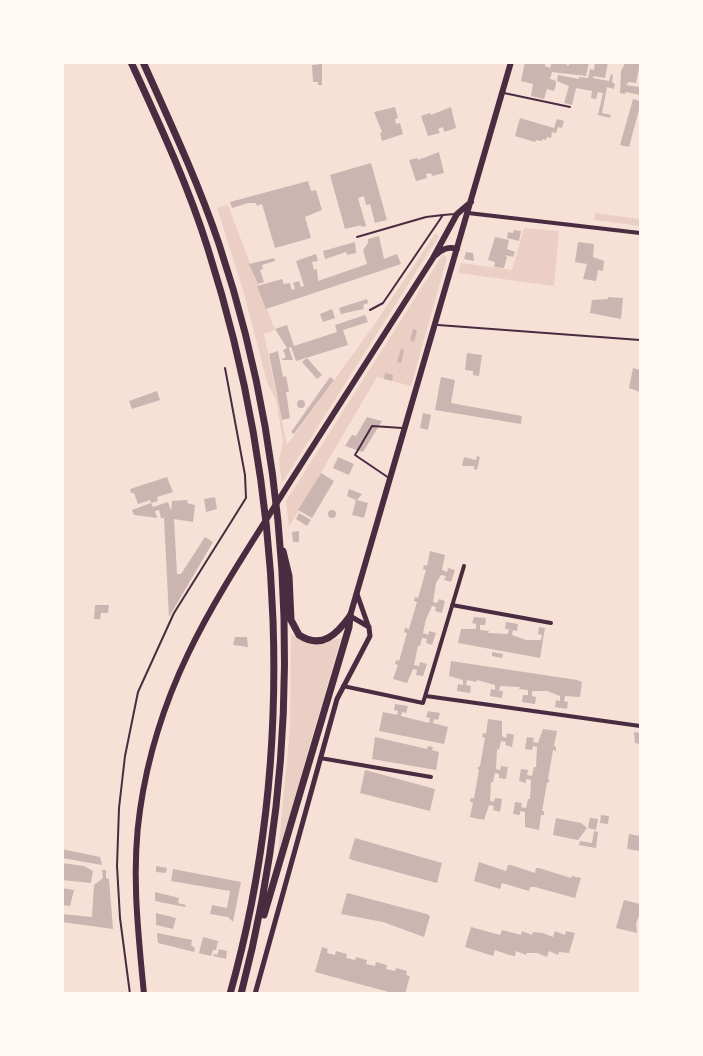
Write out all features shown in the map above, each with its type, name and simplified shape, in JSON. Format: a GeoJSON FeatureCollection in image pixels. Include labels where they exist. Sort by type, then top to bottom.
{"type":"FeatureCollection","features":[{"type":"Feature","properties":{"kind":"highway"},"geometry":{"type":"LineString","coordinates":[[131,62],[175,160],[208,248],[245,385],[262,486],[272,599],[273,714],[261,844],[252,896],[229,992]]}},
{"type":"Feature","properties":{"kind":"highway"},"geometry":{"type":"LineString","coordinates":[[143,62],[193,173],[219,244],[232,287],[265,427],[274,484],[284,651],[280,774],[271,853],[252,951]]}},
{"type":"Feature","properties":{"kind":"highway"},"geometry":{"type":"LineString","coordinates":[[278,532],[288,576],[291,620],[299,635],[315,641],[327,639],[337,634],[350,616]]}},
{"type":"Feature","properties":{"kind":"highway"},"geometry":{"type":"LineString","coordinates":[[241,994],[252,951],[341,655],[350,616]]}},
{"type":"Feature","properties":{"kind":"main road"},"geometry":{"type":"LineString","coordinates":[[350,616],[511,62]]}},
{"type":"Feature","properties":{"kind":"main road"},"geometry":{"type":"LineString","coordinates":[[144,994],[136,914],[136,861],[140,811],[152,750],[168,696],[202,623],[433,258],[457,214],[471,202]]}},
{"type":"Feature","properties":{"kind":"main road"},"geometry":{"type":"LineString","coordinates":[[433,258],[442,250],[450,247],[457,248]]}},
{"type":"Feature","properties":{"kind":"street"},"geometry":{"type":"LineString","coordinates":[[468,213],[640,233]]}},
{"type":"Feature","properties":{"kind":"street"},"geometry":{"type":"LineString","coordinates":[[342,686],[423,703],[464,566]]}},
{"type":"Feature","properties":{"kind":"street"},"geometry":{"type":"LineString","coordinates":[[255,994],[320,758],[342,686],[367,646],[370,636],[357,594]]}},
{"type":"Feature","properties":{"kind":"street"},"geometry":{"type":"LineString","coordinates":[[452,605],[551,623]]}},
{"type":"Feature","properties":{"kind":"street"},"geometry":{"type":"LineString","coordinates":[[350,616],[360,620],[369,628]]}},
{"type":"Feature","properties":{"kind":"street"},"geometry":{"type":"LineString","coordinates":[[426,696],[640,726]]}},
{"type":"Feature","properties":{"kind":"street"},"geometry":{"type":"LineString","coordinates":[[320,758],[432,777]]}},
{"type":"Feature","properties":{"kind":"lane"},"geometry":{"type":"LineString","coordinates":[[503,92],[570,107]]}},
{"type":"Feature","properties":{"kind":"lane"},"geometry":{"type":"LineString","coordinates":[[357,237],[426,217],[457,214]]}},
{"type":"Feature","properties":{"kind":"lane"},"geometry":{"type":"LineString","coordinates":[[370,310],[383,303],[443,215]]}},
{"type":"Feature","properties":{"kind":"lane"},"geometry":{"type":"LineString","coordinates":[[435,324],[640,340]]}},
{"type":"Feature","properties":{"kind":"lane"},"geometry":{"type":"LineString","coordinates":[[130,994],[120,918],[117,866],[119,808],[123,773],[138,692],[174,613],[246,498],[245,475],[225,368]]}},
{"type":"Feature","properties":{"kind":"lane"},"geometry":{"type":"LineString","coordinates":[[390,479],[355,455],[372,426],[405,429]]}},
{"type":"Feature","properties":{"kind":"shaded area"},"geometry":{"type":"Polygon","coordinates":[[[228,205],[275,330],[264,334],[287,445],[372,328],[435,234],[439,236],[282,483],[279,460],[283,442],[276,400],[267,382],[244,293],[217,208],[228,205]]]}},
{"type":"Feature","properties":{"kind":"shaded area"},"geometry":{"type":"Polygon","coordinates":[[[595,213],[640,219],[640,226],[594,220],[595,213]]]}},
{"type":"Feature","properties":{"kind":"shaded area"},"geometry":{"type":"Polygon","coordinates":[[[524,228],[559,231],[554,286],[458,273],[461,263],[512,270],[524,228]]]}},
{"type":"Feature","properties":{"kind":"shaded area"},"geometry":{"type":"Polygon","coordinates":[[[443,254],[447,258],[411,386],[377,377],[289,527],[286,501],[443,254]]]}},
{"type":"Feature","properties":{"kind":"shaded area"},"geometry":{"type":"Polygon","coordinates":[[[291,633],[305,642],[315,644],[341,638],[278,855],[290,727],[291,633]]]}},
{"type":"Feature","properties":{"kind":"building"},"geometry":{"type":"Polygon","coordinates":[[[525,62],[545,62],[545,66],[550,68],[552,62],[564,62],[568,66],[571,62],[589,62],[586,76],[552,72],[550,79],[556,81],[554,91],[547,89],[544,99],[531,96],[533,84],[521,81],[525,62]]]}},
{"type":"Feature","properties":{"kind":"building"},"geometry":{"type":"Polygon","coordinates":[[[595,62],[608,62],[605,78],[593,76],[593,78],[609,81],[611,74],[613,75],[614,89],[607,87],[602,113],[611,115],[610,118],[598,115],[603,93],[598,92],[596,99],[591,98],[592,91],[576,88],[572,105],[564,103],[569,86],[557,81],[558,75],[579,79],[579,77],[588,78],[590,69],[594,70],[595,62]]]}},
{"type":"Feature","properties":{"kind":"building"},"geometry":{"type":"Polygon","coordinates":[[[625,63],[640,63],[636,83],[629,82],[626,85],[639,87],[640,85],[640,95],[626,92],[625,94],[620,93],[621,71],[625,63]]]}},
{"type":"Feature","properties":{"kind":"building"},"geometry":{"type":"Polygon","coordinates":[[[322,64],[322,85],[318,85],[318,82],[313,82],[312,65],[322,64]]]}},
{"type":"Feature","properties":{"kind":"building"},"geometry":{"type":"Polygon","coordinates":[[[633,99],[640,101],[640,106],[629,147],[620,145],[633,99]]]}},
{"type":"Feature","properties":{"kind":"building"},"geometry":{"type":"Polygon","coordinates":[[[395,107],[398,118],[395,119],[396,124],[400,123],[403,134],[382,141],[380,133],[382,132],[374,112],[395,107]]]}},
{"type":"Feature","properties":{"kind":"building"},"geometry":{"type":"Polygon","coordinates":[[[451,107],[456,128],[444,132],[443,127],[438,129],[440,133],[428,136],[421,116],[430,113],[431,115],[451,107]]]}},
{"type":"Feature","properties":{"kind":"building"},"geometry":{"type":"Polygon","coordinates":[[[520,118],[554,128],[557,119],[564,121],[562,128],[558,127],[556,133],[552,132],[551,138],[547,137],[546,140],[536,140],[535,142],[515,136],[520,118]]]}},
{"type":"Feature","properties":{"kind":"building"},"geometry":{"type":"Polygon","coordinates":[[[439,152],[444,173],[432,176],[431,173],[426,174],[427,178],[416,181],[409,160],[418,158],[418,160],[439,152]]]}},
{"type":"Feature","properties":{"kind":"building"},"geometry":{"type":"Polygon","coordinates":[[[371,163],[387,220],[375,223],[370,204],[366,205],[364,196],[358,198],[366,226],[361,227],[361,225],[345,229],[330,175],[371,163]]]}},
{"type":"Feature","properties":{"kind":"building"},"geometry":{"type":"Polygon","coordinates":[[[308,181],[311,191],[316,190],[322,210],[305,217],[311,238],[275,248],[262,204],[257,206],[256,203],[248,203],[232,208],[230,202],[308,181]]]}},
{"type":"Feature","properties":{"kind":"building"},"geometry":{"type":"Polygon","coordinates":[[[514,230],[521,231],[519,241],[507,238],[508,232],[513,233],[514,230]]]}},
{"type":"Feature","properties":{"kind":"building"},"geometry":{"type":"Polygon","coordinates":[[[379,236],[384,259],[397,254],[401,264],[266,309],[257,286],[282,279],[284,284],[290,283],[292,290],[295,289],[293,283],[299,281],[301,287],[304,286],[296,261],[316,254],[318,261],[312,262],[314,270],[317,269],[318,281],[367,264],[363,250],[368,243],[368,239],[379,236]]]}},
{"type":"Feature","properties":{"kind":"building"},"geometry":{"type":"Polygon","coordinates":[[[495,237],[509,240],[507,249],[515,252],[513,257],[505,255],[507,257],[504,268],[494,267],[495,262],[488,260],[495,237]]]}},
{"type":"Feature","properties":{"kind":"building"},"geometry":{"type":"Polygon","coordinates":[[[355,242],[356,253],[347,255],[346,252],[325,259],[323,251],[355,242]]]}},
{"type":"Feature","properties":{"kind":"building"},"geometry":{"type":"Polygon","coordinates":[[[578,242],[594,244],[593,257],[604,261],[603,271],[598,270],[596,281],[583,279],[587,264],[575,262],[578,242]]]}},
{"type":"Feature","properties":{"kind":"building"},"geometry":{"type":"Polygon","coordinates":[[[466,252],[473,253],[474,261],[464,259],[466,252]]]}},
{"type":"Feature","properties":{"kind":"building"},"geometry":{"type":"Polygon","coordinates":[[[274,258],[275,261],[262,265],[263,269],[260,270],[264,282],[258,284],[249,264],[274,258]]]}},
{"type":"Feature","properties":{"kind":"building"},"geometry":{"type":"Polygon","coordinates":[[[608,297],[623,298],[621,319],[590,313],[592,300],[608,299],[608,297]]]}},
{"type":"Feature","properties":{"kind":"building"},"geometry":{"type":"Polygon","coordinates":[[[367,299],[368,303],[363,305],[364,309],[341,314],[339,308],[367,299]]]}},
{"type":"Feature","properties":{"kind":"building"},"geometry":{"type":"Polygon","coordinates":[[[332,309],[335,318],[323,322],[320,314],[332,309]]]}},
{"type":"Feature","properties":{"kind":"building"},"geometry":{"type":"Polygon","coordinates":[[[365,315],[368,322],[343,330],[348,345],[296,361],[291,347],[289,348],[293,360],[281,360],[286,357],[283,350],[287,348],[275,329],[287,325],[294,346],[337,332],[335,325],[365,315]]]}},
{"type":"Feature","properties":{"kind":"building"},"geometry":{"type":"Polygon","coordinates":[[[413,329],[417,330],[414,342],[410,340],[413,329]]]}},
{"type":"Feature","properties":{"kind":"building"},"geometry":{"type":"Polygon","coordinates":[[[401,349],[404,350],[401,363],[397,362],[401,349]]]}},
{"type":"Feature","properties":{"kind":"building"},"geometry":{"type":"Polygon","coordinates":[[[278,351],[283,377],[286,376],[289,392],[286,392],[290,418],[282,420],[269,354],[278,351]]]}},
{"type":"Feature","properties":{"kind":"building"},"geometry":{"type":"Polygon","coordinates":[[[467,353],[482,355],[479,376],[473,375],[473,371],[465,370],[467,353]]]}},
{"type":"Feature","properties":{"kind":"building"},"geometry":{"type":"Polygon","coordinates":[[[307,358],[322,375],[317,379],[302,362],[307,358]]]}},
{"type":"Feature","properties":{"kind":"building"},"geometry":{"type":"Polygon","coordinates":[[[633,368],[640,370],[640,392],[629,388],[633,368]]]}},
{"type":"Feature","properties":{"kind":"building"},"geometry":{"type":"Polygon","coordinates":[[[385,373],[393,375],[392,381],[384,379],[385,373]]]}},
{"type":"Feature","properties":{"kind":"building"},"geometry":{"type":"Polygon","coordinates":[[[330,377],[334,380],[294,434],[291,432],[330,377]]]}},
{"type":"Feature","properties":{"kind":"building"},"geometry":{"type":"Polygon","coordinates":[[[441,377],[455,380],[451,403],[522,416],[521,424],[435,410],[441,377]]]}},
{"type":"Feature","properties":{"kind":"building"},"geometry":{"type":"Polygon","coordinates":[[[157,391],[160,400],[132,409],[129,401],[157,391]]]}},
{"type":"Feature","properties":{"kind":"building"},"geometry":{"type":"Polygon","coordinates":[[[301,400],[305,404],[301,408],[297,404],[301,400]]]}},
{"type":"Feature","properties":{"kind":"building"},"geometry":{"type":"Polygon","coordinates":[[[423,413],[431,415],[428,430],[420,428],[423,413]]]}},
{"type":"Feature","properties":{"kind":"building"},"geometry":{"type":"Polygon","coordinates":[[[367,417],[382,421],[363,452],[345,446],[352,435],[356,436],[367,417]]]}},
{"type":"Feature","properties":{"kind":"building"},"geometry":{"type":"Polygon","coordinates":[[[477,456],[480,457],[477,470],[474,469],[474,466],[462,466],[464,457],[476,460],[477,456]]]}},
{"type":"Feature","properties":{"kind":"building"},"geometry":{"type":"Polygon","coordinates":[[[338,457],[354,464],[349,475],[333,468],[338,457]]]}},
{"type":"Feature","properties":{"kind":"building"},"geometry":{"type":"Polygon","coordinates":[[[321,473],[334,481],[312,518],[298,510],[321,473]]]}},
{"type":"Feature","properties":{"kind":"building"},"geometry":{"type":"Polygon","coordinates":[[[167,477],[173,492],[157,497],[158,501],[151,503],[150,500],[138,504],[134,493],[131,493],[130,489],[167,477]]]}},
{"type":"Feature","properties":{"kind":"building"},"geometry":{"type":"Polygon","coordinates":[[[349,489],[362,494],[357,500],[368,503],[364,518],[352,515],[356,500],[347,496],[349,489]]]}},
{"type":"Feature","properties":{"kind":"building"},"geometry":{"type":"Polygon","coordinates":[[[215,497],[217,509],[206,512],[204,499],[215,497]]]}},
{"type":"Feature","properties":{"kind":"building"},"geometry":{"type":"Polygon","coordinates":[[[188,500],[187,503],[195,505],[193,522],[174,519],[177,574],[181,574],[205,537],[213,542],[169,617],[164,518],[161,518],[159,510],[155,511],[157,518],[134,515],[132,510],[151,503],[153,507],[168,502],[171,511],[172,501],[188,500]]]}},
{"type":"Feature","properties":{"kind":"building"},"geometry":{"type":"Polygon","coordinates":[[[332,510],[336,514],[332,518],[328,514],[332,510]]]}},
{"type":"Feature","properties":{"kind":"building"},"geometry":{"type":"Polygon","coordinates":[[[299,513],[311,520],[307,526],[296,519],[299,513]]]}},
{"type":"Feature","properties":{"kind":"building"},"geometry":{"type":"Polygon","coordinates":[[[299,531],[299,542],[293,542],[292,532],[299,531]]]}},
{"type":"Feature","properties":{"kind":"building"},"geometry":{"type":"Polygon","coordinates":[[[430,551],[445,555],[442,570],[447,572],[448,568],[455,570],[451,582],[444,580],[446,576],[441,575],[436,583],[433,602],[437,603],[439,599],[445,601],[442,613],[435,611],[436,607],[432,606],[426,619],[423,633],[428,635],[429,631],[436,633],[432,645],[426,643],[427,639],[422,638],[420,646],[418,646],[414,665],[419,666],[420,662],[427,664],[423,676],[416,675],[417,670],[413,669],[407,683],[393,679],[398,665],[395,664],[396,660],[399,661],[407,633],[404,632],[405,628],[409,629],[417,602],[414,601],[415,597],[418,598],[426,570],[423,569],[424,565],[427,566],[430,551]]]}},
{"type":"Feature","properties":{"kind":"building"},"geometry":{"type":"Polygon","coordinates":[[[95,605],[109,605],[108,613],[101,613],[100,619],[94,619],[95,605]]]}},
{"type":"Feature","properties":{"kind":"building"},"geometry":{"type":"Polygon","coordinates":[[[474,617],[486,618],[485,625],[480,625],[480,630],[489,631],[488,633],[508,634],[509,629],[505,629],[506,622],[518,624],[517,631],[513,630],[512,635],[526,640],[541,640],[542,635],[538,634],[539,627],[545,628],[540,658],[458,643],[461,629],[476,629],[476,624],[472,623],[474,617]]]}},
{"type":"Feature","properties":{"kind":"building"},"geometry":{"type":"Polygon","coordinates":[[[235,637],[247,637],[248,647],[233,645],[235,637]]]}},
{"type":"Feature","properties":{"kind":"building"},"geometry":{"type":"Polygon","coordinates":[[[492,652],[503,654],[502,658],[492,656],[492,652]]]}},
{"type":"Feature","properties":{"kind":"building"},"geometry":{"type":"Polygon","coordinates":[[[451,661],[577,680],[582,682],[580,697],[565,696],[564,701],[568,702],[567,709],[555,707],[556,700],[560,701],[560,696],[547,691],[532,691],[532,696],[536,697],[535,704],[522,702],[523,695],[528,695],[528,690],[519,689],[520,687],[500,686],[499,691],[503,691],[502,698],[490,696],[491,689],[495,690],[495,685],[477,680],[476,682],[467,680],[466,685],[471,686],[470,693],[457,691],[458,684],[463,685],[463,680],[449,676],[451,661]]]}},
{"type":"Feature","properties":{"kind":"building"},"geometry":{"type":"Polygon","coordinates":[[[395,704],[408,706],[406,713],[402,712],[401,716],[429,723],[430,718],[426,717],[428,711],[440,713],[438,720],[434,719],[433,723],[448,727],[444,744],[379,731],[383,712],[397,715],[398,711],[394,710],[395,704]]]}},
{"type":"Feature","properties":{"kind":"building"},"geometry":{"type":"Polygon","coordinates":[[[488,719],[502,721],[502,736],[506,738],[507,733],[514,735],[512,747],[505,745],[506,742],[501,741],[499,750],[497,749],[496,769],[500,770],[501,766],[508,767],[506,779],[499,778],[499,774],[495,773],[493,782],[491,782],[490,801],[494,802],[495,798],[502,799],[500,812],[493,810],[494,806],[489,805],[484,820],[470,817],[473,802],[470,802],[471,798],[474,798],[479,770],[477,768],[480,766],[485,738],[482,737],[483,733],[486,734],[488,719]]]}},
{"type":"Feature","properties":{"kind":"building"},"geometry":{"type":"Polygon","coordinates":[[[543,729],[557,731],[554,746],[556,751],[553,750],[548,779],[550,781],[547,783],[542,811],[544,811],[544,815],[541,815],[539,830],[525,827],[525,812],[520,811],[520,815],[513,814],[515,802],[522,803],[521,807],[526,808],[528,799],[530,799],[531,780],[526,779],[526,783],[519,781],[521,769],[528,770],[527,775],[532,776],[534,767],[536,767],[537,747],[533,746],[532,750],[525,749],[527,737],[534,738],[533,742],[538,743],[543,729]]]}},
{"type":"Feature","properties":{"kind":"building"},"geometry":{"type":"Polygon","coordinates":[[[634,732],[640,733],[640,744],[635,743],[634,732]]]}},
{"type":"Feature","properties":{"kind":"building"},"geometry":{"type":"Polygon","coordinates":[[[375,737],[427,749],[428,746],[433,747],[432,750],[439,752],[436,770],[372,759],[375,737]]]}},
{"type":"Feature","properties":{"kind":"building"},"geometry":{"type":"Polygon","coordinates":[[[365,770],[435,789],[430,811],[360,793],[365,770]]]}},
{"type":"Feature","properties":{"kind":"building"},"geometry":{"type":"Polygon","coordinates":[[[601,815],[609,816],[608,824],[600,823],[601,815]]]}},
{"type":"Feature","properties":{"kind":"building"},"geometry":{"type":"Polygon","coordinates":[[[556,818],[581,823],[587,828],[578,840],[553,835],[556,818]]]}},
{"type":"Feature","properties":{"kind":"building"},"geometry":{"type":"Polygon","coordinates":[[[590,818],[598,819],[596,830],[588,828],[590,818]]]}},
{"type":"Feature","properties":{"kind":"building"},"geometry":{"type":"Polygon","coordinates":[[[594,831],[598,832],[596,848],[579,845],[580,841],[592,843],[594,831]]]}},
{"type":"Feature","properties":{"kind":"building"},"geometry":{"type":"Polygon","coordinates":[[[629,834],[640,836],[640,851],[627,849],[629,834]]]}},
{"type":"Feature","properties":{"kind":"building"},"geometry":{"type":"Polygon","coordinates":[[[355,838],[442,863],[437,883],[352,860],[349,858],[355,838]]]}},
{"type":"Feature","properties":{"kind":"building"},"geometry":{"type":"Polygon","coordinates":[[[62,849],[100,857],[102,865],[62,858],[62,849]]]}},
{"type":"Feature","properties":{"kind":"building"},"geometry":{"type":"Polygon","coordinates":[[[479,862],[506,871],[508,865],[511,865],[535,873],[536,868],[539,868],[571,878],[572,876],[581,878],[575,898],[535,887],[530,887],[529,891],[502,883],[500,889],[474,881],[479,862]]]}},
{"type":"Feature","properties":{"kind":"building"},"geometry":{"type":"Polygon","coordinates":[[[62,863],[84,866],[93,871],[91,883],[62,880],[62,863]]]}},
{"type":"Feature","properties":{"kind":"building"},"geometry":{"type":"Polygon","coordinates":[[[156,866],[167,868],[166,873],[156,872],[156,866]]]}},
{"type":"Feature","properties":{"kind":"building"},"geometry":{"type":"Polygon","coordinates":[[[173,869],[241,882],[233,922],[228,917],[210,914],[212,905],[227,908],[230,891],[171,881],[173,869]]]}},
{"type":"Feature","properties":{"kind":"building"},"geometry":{"type":"Polygon","coordinates":[[[102,870],[106,870],[106,878],[109,879],[113,929],[62,922],[62,914],[92,917],[94,885],[103,878],[102,870]]]}},
{"type":"Feature","properties":{"kind":"building"},"geometry":{"type":"Polygon","coordinates":[[[62,888],[74,890],[70,906],[62,905],[62,888]]]}},
{"type":"Feature","properties":{"kind":"building"},"geometry":{"type":"Polygon","coordinates":[[[155,892],[179,898],[178,903],[186,905],[185,907],[155,901],[155,892]]]}},
{"type":"Feature","properties":{"kind":"building"},"geometry":{"type":"Polygon","coordinates":[[[347,893],[427,914],[430,916],[424,937],[383,922],[341,914],[347,893]]]}},
{"type":"Feature","properties":{"kind":"building"},"geometry":{"type":"Polygon","coordinates":[[[624,900],[640,904],[640,914],[636,923],[637,933],[616,928],[624,900]]]}},
{"type":"Feature","properties":{"kind":"building"},"geometry":{"type":"Polygon","coordinates":[[[156,913],[176,918],[173,929],[156,925],[156,913]]]}},
{"type":"Feature","properties":{"kind":"building"},"geometry":{"type":"Polygon","coordinates":[[[471,927],[500,935],[502,930],[521,935],[522,931],[532,935],[533,932],[543,933],[553,937],[555,931],[565,935],[566,931],[575,933],[569,953],[559,952],[558,955],[549,951],[547,957],[537,953],[527,953],[526,955],[516,951],[515,956],[495,950],[493,956],[465,947],[471,927]]]}},
{"type":"Feature","properties":{"kind":"building"},"geometry":{"type":"Polygon","coordinates":[[[157,933],[192,940],[191,945],[195,948],[194,952],[158,943],[157,933]]]}},
{"type":"Feature","properties":{"kind":"building"},"geometry":{"type":"Polygon","coordinates":[[[203,937],[218,941],[216,950],[213,950],[211,956],[199,953],[203,937]]]}},
{"type":"Feature","properties":{"kind":"building"},"geometry":{"type":"Polygon","coordinates":[[[322,947],[328,949],[327,953],[335,955],[336,951],[347,954],[346,958],[355,960],[356,957],[367,960],[366,964],[375,966],[376,962],[387,965],[386,969],[395,971],[396,968],[407,971],[406,975],[410,976],[405,994],[396,994],[315,972],[322,947]]]}},
{"type":"Feature","properties":{"kind":"building"},"geometry":{"type":"Polygon","coordinates":[[[219,949],[227,951],[226,959],[213,956],[214,954],[217,955],[219,949]]]}}]}
